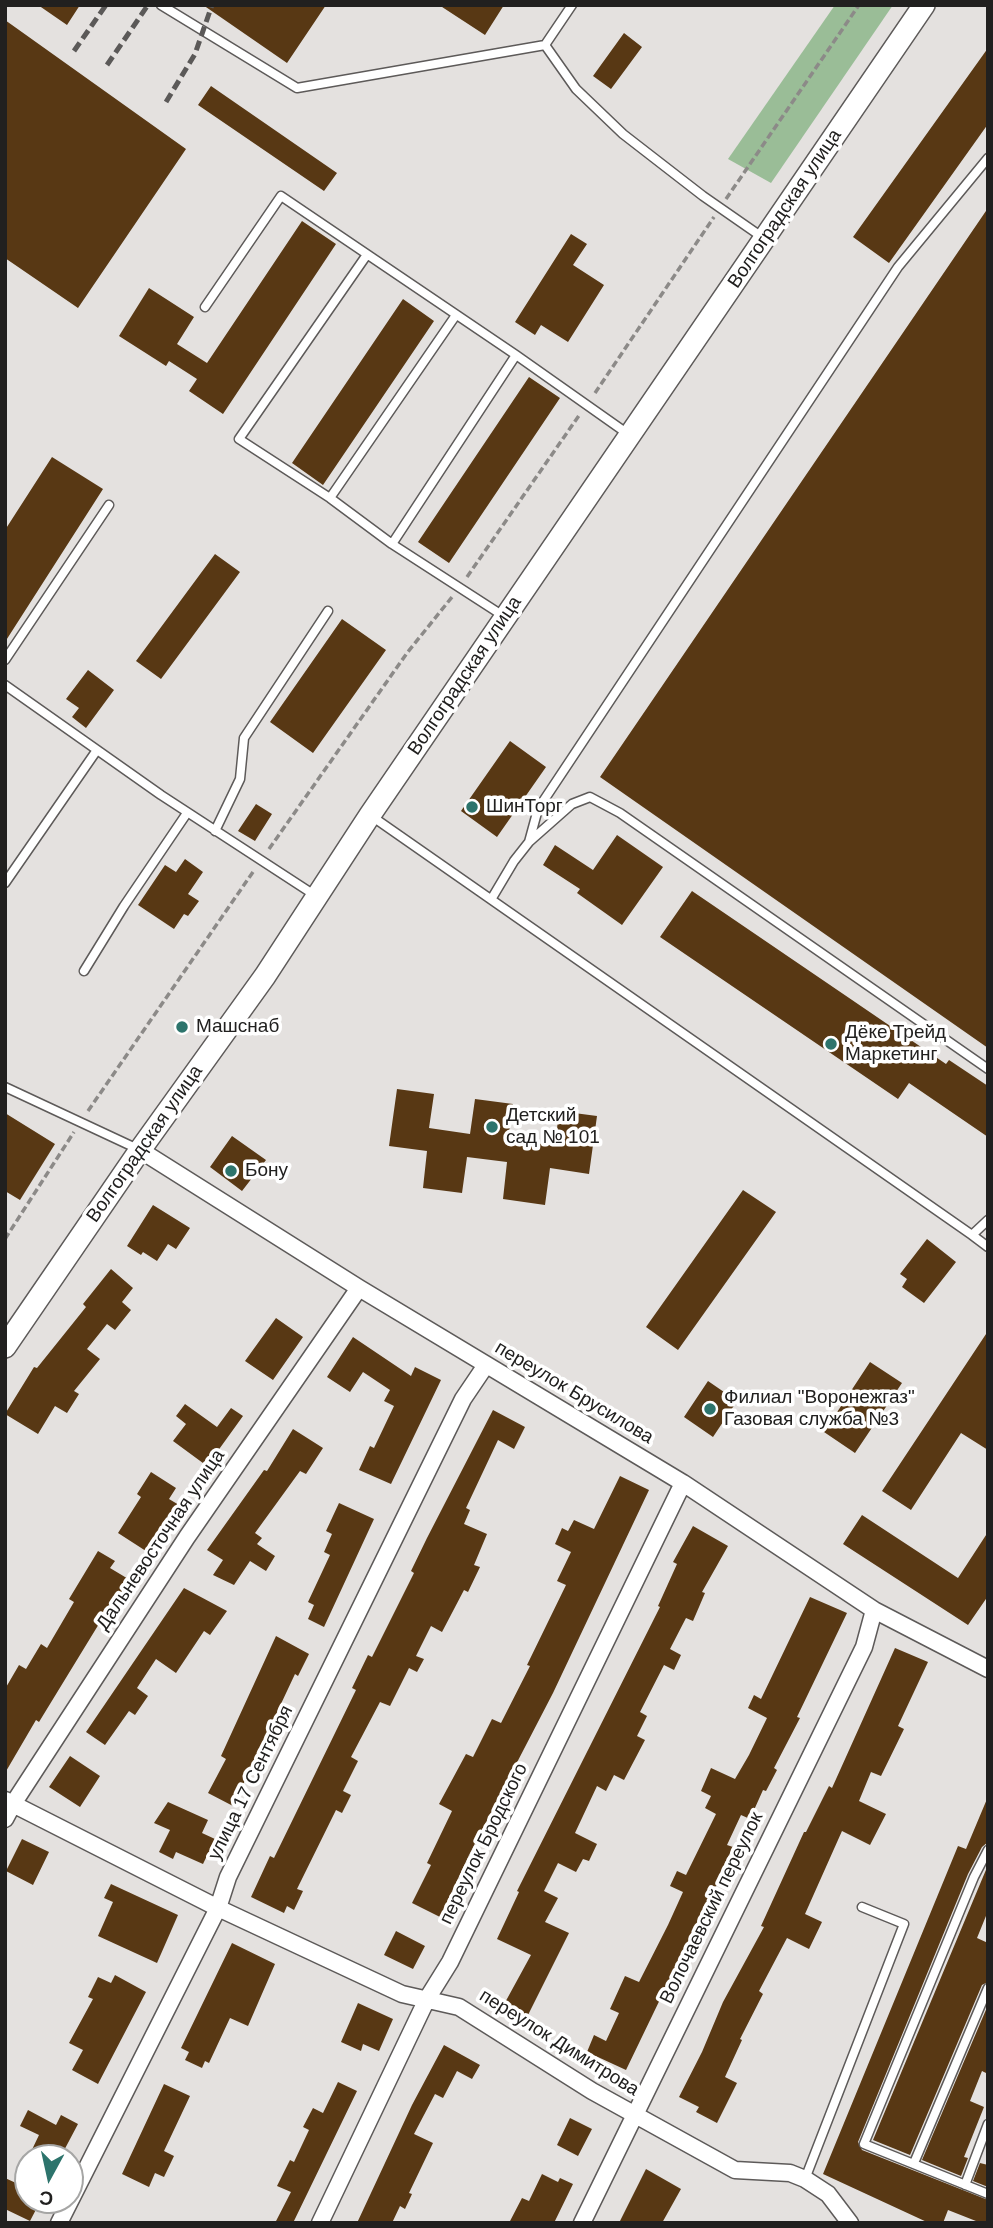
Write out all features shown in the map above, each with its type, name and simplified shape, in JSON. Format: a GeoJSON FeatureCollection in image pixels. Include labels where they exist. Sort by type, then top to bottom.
{"type":"FeatureCollection","features":[{"type":"Feature","properties":{"kind":"main road","name":"Волгоградская улица"},"geometry":{"type":"LineString","coordinates":[[5,1347],[140,1150],[265,976],[370,815],[924,5]]}},
{"type":"Feature","properties":{"kind":"street","name":"переулок Брусилова"},"geometry":{"type":"LineString","coordinates":[[140,1150],[359,1288],[683,1483],[874,1610],[988,1669]]}},
{"type":"Feature","properties":{"kind":"street","name":"Дальневосточная улица"},"geometry":{"type":"LineString","coordinates":[[5,1819],[9,1802],[187,1536],[359,1288]]}},
{"type":"Feature","properties":{"kind":"street","name":"улица 17 Сентября"},"geometry":{"type":"LineString","coordinates":[[59,2223],[218,1908],[228,1877],[463,1399],[486,1365]]}},
{"type":"Feature","properties":{"kind":"street","name":"переулок Бродского"},"geometry":{"type":"LineString","coordinates":[[320,2223],[427,1999],[456,1950],[683,1483]]}},
{"type":"Feature","properties":{"kind":"street","name":"Волочаевский переулок"},"geometry":{"type":"LineString","coordinates":[[582,2223],[864,1647],[874,1610]]}},
{"type":"Feature","properties":{"kind":"street","name":"переулок Димитрова"},"geometry":{"type":"LineString","coordinates":[[9,1802],[218,1908],[402,1994],[459,2007],[592,2091],[736,2170],[790,2173],[805,2179],[828,2194],[850,2223]]}},
{"type":"Feature","properties":{"kind":"lane"},"geometry":{"type":"LineString","coordinates":[[161,5],[297,88],[545,45],[572,5]]}},
{"type":"Feature","properties":{"kind":"lane"},"geometry":{"type":"LineString","coordinates":[[545,45],[576,89],[624,134],[765,239]]}},
{"type":"Feature","properties":{"kind":"lane"},"geometry":{"type":"LineString","coordinates":[[529,842],[538,809],[898,267],[988,158]]}},
{"type":"Feature","properties":{"kind":"lane"},"geometry":{"type":"LineString","coordinates":[[205,307],[281,196],[516,355],[630,436]]}},
{"type":"Feature","properties":{"kind":"lane"},"geometry":{"type":"LineString","coordinates":[[366,256],[239,439],[330,498],[392,544],[505,617]]}},
{"type":"Feature","properties":{"kind":"lane"},"geometry":{"type":"LineString","coordinates":[[330,498],[456,315]]}},
{"type":"Feature","properties":{"kind":"lane"},"geometry":{"type":"LineString","coordinates":[[392,544],[516,355]]}},
{"type":"Feature","properties":{"kind":"lane"},"geometry":{"type":"LineString","coordinates":[[5,660],[109,505]]}},
{"type":"Feature","properties":{"kind":"lane"},"geometry":{"type":"LineString","coordinates":[[215,831],[240,779],[244,738],[328,611]]}},
{"type":"Feature","properties":{"kind":"lane"},"geometry":{"type":"LineString","coordinates":[[5,685],[187,813],[316,896]]}},
{"type":"Feature","properties":{"kind":"lane"},"geometry":{"type":"LineString","coordinates":[[5,883],[97,750]]}},
{"type":"Feature","properties":{"kind":"lane"},"geometry":{"type":"LineString","coordinates":[[492,898],[529,842],[572,804],[590,797],[620,813],[988,1069]]}},
{"type":"Feature","properties":{"kind":"lane"},"geometry":{"type":"LineString","coordinates":[[84,971],[187,813]]}},
{"type":"Feature","properties":{"kind":"lane"},"geometry":{"type":"LineString","coordinates":[[370,815],[988,1247]]}},
{"type":"Feature","properties":{"kind":"lane"},"geometry":{"type":"LineString","coordinates":[[5,1087],[140,1150]]}},
{"type":"Feature","properties":{"kind":"lane"},"geometry":{"type":"LineString","coordinates":[[972,1235],[988,1220]]}},
{"type":"Feature","properties":{"kind":"lane"},"geometry":{"type":"LineString","coordinates":[[988,1850],[974,1877],[864,2144],[988,2194]]}},
{"type":"Feature","properties":{"kind":"lane"},"geometry":{"type":"LineString","coordinates":[[805,2179],[904,1924],[862,1907]]}},
{"type":"Feature","properties":{"kind":"lane"},"geometry":{"type":"LineString","coordinates":[[914,2163],[988,1988]]}},
{"type":"Feature","properties":{"kind":"lane"},"geometry":{"type":"LineString","coordinates":[[965,2185],[988,2124]]}},
{"type":"Feature","properties":{"kind":"path"},"geometry":{"type":"LineString","coordinates":[[5,1239],[80,1122],[407,653],[459,587],[586,406],[859,5]]}},
{"type":"Feature","properties":{"kind":"green space"},"geometry":{"type":"Polygon","coordinates":[[[835,5],[893,5],[771,183],[728,159],[835,5]]]}},
{"type":"Feature","properties":{"kind":"building"},"geometry":{"type":"Polygon","coordinates":[[[38,5],[80,5],[67,25],[38,5]]]}},
{"type":"Feature","properties":{"kind":"building"},"geometry":{"type":"Polygon","coordinates":[[[203,5],[326,5],[287,63],[203,5]]]}},
{"type":"Feature","properties":{"kind":"building"},"geometry":{"type":"Polygon","coordinates":[[[439,5],[504,5],[485,35],[439,5]]]}},
{"type":"Feature","properties":{"kind":"building"},"geometry":{"type":"Polygon","coordinates":[[[5,20],[186,149],[78,308],[5,258],[5,20]]]}},
{"type":"Feature","properties":{"kind":"building"},"geometry":{"type":"Polygon","coordinates":[[[624,33],[642,47],[611,89],[593,76],[624,33]]]}},
{"type":"Feature","properties":{"kind":"building"},"geometry":{"type":"Polygon","coordinates":[[[988,48],[988,124],[889,263],[853,237],[988,48]]]}},
{"type":"Feature","properties":{"kind":"building"},"geometry":{"type":"Polygon","coordinates":[[[211,86],[337,173],[324,191],[198,105],[211,86]]]}},
{"type":"Feature","properties":{"kind":"building"},"geometry":{"type":"Polygon","coordinates":[[[988,208],[988,1048],[600,777],[988,208]]]}},
{"type":"Feature","properties":{"kind":"building"},"geometry":{"type":"Polygon","coordinates":[[[302,221],[336,244],[223,414],[189,391],[197,379],[169,361],[166,366],[119,336],[149,288],[194,317],[177,344],[207,363],[302,221]]]}},
{"type":"Feature","properties":{"kind":"building"},"geometry":{"type":"Polygon","coordinates":[[[571,234],[587,244],[573,265],[604,285],[568,342],[541,325],[535,335],[515,322],[571,234]]]}},
{"type":"Feature","properties":{"kind":"building"},"geometry":{"type":"Polygon","coordinates":[[[403,299],[434,321],[323,485],[292,463],[403,299]]]}},
{"type":"Feature","properties":{"kind":"building"},"geometry":{"type":"Polygon","coordinates":[[[529,377],[560,398],[449,563],[418,542],[529,377]]]}},
{"type":"Feature","properties":{"kind":"building"},"geometry":{"type":"Polygon","coordinates":[[[52,457],[103,489],[5,642],[5,530],[52,457]]]}},
{"type":"Feature","properties":{"kind":"building"},"geometry":{"type":"Polygon","coordinates":[[[215,554],[240,572],[161,679],[136,661],[215,554]]]}},
{"type":"Feature","properties":{"kind":"building"},"geometry":{"type":"Polygon","coordinates":[[[342,619],[386,650],[313,753],[270,722],[342,619]]]}},
{"type":"Feature","properties":{"kind":"building"},"geometry":{"type":"Polygon","coordinates":[[[88,670],[114,690],[86,728],[72,717],[79,708],[66,699],[88,670]]]}},
{"type":"Feature","properties":{"kind":"building"},"geometry":{"type":"Polygon","coordinates":[[[510,741],[546,767],[497,837],[461,811],[510,741]]]}},
{"type":"Feature","properties":{"kind":"building"},"geometry":{"type":"Polygon","coordinates":[[[256,804],[272,814],[255,841],[238,831],[256,804]]]}},
{"type":"Feature","properties":{"kind":"building"},"geometry":{"type":"Polygon","coordinates":[[[617,835],[663,867],[622,925],[577,893],[580,889],[543,865],[555,845],[593,870],[617,835]]]}},
{"type":"Feature","properties":{"kind":"building"},"geometry":{"type":"Polygon","coordinates":[[[185,859],[203,872],[188,894],[199,901],[188,916],[184,914],[174,929],[138,905],[165,865],[176,872],[185,859]]]}},
{"type":"Feature","properties":{"kind":"building"},"geometry":{"type":"Polygon","coordinates":[[[692,891],[946,1064],[949,1060],[988,1086],[988,1137],[909,1083],[898,1099],[660,937],[692,891]]]}},
{"type":"Feature","properties":{"kind":"building"},"geometry":{"type":"Polygon","coordinates":[[[397,1089],[434,1094],[429,1128],[470,1134],[475,1099],[513,1104],[508,1139],[555,1146],[559,1111],[597,1116],[589,1174],[550,1168],[545,1205],[503,1199],[507,1162],[467,1157],[462,1193],[423,1188],[427,1151],[389,1146],[397,1089]]]}},
{"type":"Feature","properties":{"kind":"building"},"geometry":{"type":"Polygon","coordinates":[[[5,1113],[55,1144],[20,1200],[5,1191],[5,1113]]]}},
{"type":"Feature","properties":{"kind":"building"},"geometry":{"type":"Polygon","coordinates":[[[232,1136],[266,1160],[242,1191],[210,1167],[232,1136]]]}},
{"type":"Feature","properties":{"kind":"building"},"geometry":{"type":"Polygon","coordinates":[[[743,1190],[776,1212],[678,1350],[646,1327],[743,1190]]]}},
{"type":"Feature","properties":{"kind":"building"},"geometry":{"type":"Polygon","coordinates":[[[153,1205],[190,1228],[176,1249],[168,1244],[157,1261],[127,1246],[153,1205]]]}},
{"type":"Feature","properties":{"kind":"building"},"geometry":{"type":"Polygon","coordinates":[[[927,1239],[956,1262],[924,1303],[902,1287],[907,1279],[900,1274],[927,1239]]]}},
{"type":"Feature","properties":{"kind":"building"},"geometry":{"type":"Polygon","coordinates":[[[111,1269],[133,1288],[122,1302],[131,1310],[115,1330],[107,1324],[87,1349],[100,1359],[74,1391],[79,1394],[67,1413],[55,1406],[38,1434],[5,1414],[34,1367],[37,1368],[86,1307],[83,1304],[111,1269]]]}},
{"type":"Feature","properties":{"kind":"building"},"geometry":{"type":"Polygon","coordinates":[[[276,1318],[303,1337],[273,1380],[245,1361],[276,1318]]]}},
{"type":"Feature","properties":{"kind":"building"},"geometry":{"type":"Polygon","coordinates":[[[988,1331],[988,1450],[961,1433],[911,1510],[882,1491],[988,1331]]]}},
{"type":"Feature","properties":{"kind":"building"},"geometry":{"type":"Polygon","coordinates":[[[353,1337],[411,1376],[415,1367],[441,1380],[391,1484],[359,1470],[370,1446],[374,1448],[394,1406],[384,1401],[390,1390],[363,1372],[350,1392],[327,1377],[353,1337]]]}},
{"type":"Feature","properties":{"kind":"building"},"geometry":{"type":"Polygon","coordinates":[[[870,1362],[902,1383],[855,1453],[824,1432],[870,1362]]]}},
{"type":"Feature","properties":{"kind":"building","name":"Филиал \"Воронежгаз\" Газовая служба №3"},"geometry":{"type":"Polygon","coordinates":[[[708,1381],[737,1401],[713,1437],[684,1417],[708,1381]]]}},
{"type":"Feature","properties":{"kind":"building"},"geometry":{"type":"Polygon","coordinates":[[[185,1404],[217,1427],[231,1408],[243,1416],[207,1466],[173,1441],[186,1424],[176,1416],[185,1404]]]}},
{"type":"Feature","properties":{"kind":"building"},"geometry":{"type":"Polygon","coordinates":[[[493,1410],[525,1427],[514,1449],[498,1440],[466,1508],[470,1510],[464,1524],[487,1534],[474,1565],[480,1567],[468,1592],[464,1590],[442,1632],[431,1626],[416,1656],[424,1659],[417,1672],[409,1668],[390,1706],[380,1702],[351,1757],[358,1761],[343,1791],[351,1795],[342,1813],[336,1810],[297,1889],[303,1891],[294,1910],[287,1906],[284,1913],[251,1897],[270,1856],[274,1858],[356,1690],[352,1688],[368,1655],[372,1657],[414,1573],[411,1571],[427,1538],[493,1410]]]}},
{"type":"Feature","properties":{"kind":"building"},"geometry":{"type":"Polygon","coordinates":[[[293,1429],[323,1448],[306,1474],[300,1471],[255,1533],[262,1538],[257,1544],[275,1556],[266,1571],[250,1561],[234,1585],[213,1575],[223,1560],[207,1550],[264,1470],[267,1471],[293,1429]]]}},
{"type":"Feature","properties":{"kind":"building"},"geometry":{"type":"Polygon","coordinates":[[[151,1472],[176,1488],[169,1499],[179,1505],[149,1553],[118,1533],[141,1497],[137,1494],[151,1472]]]}},
{"type":"Feature","properties":{"kind":"building"},"geometry":{"type":"Polygon","coordinates":[[[620,1476],[649,1490],[553,1693],[440,1917],[412,1903],[431,1865],[427,1863],[452,1811],[439,1804],[466,1754],[473,1757],[492,1719],[501,1723],[530,1666],[527,1665],[566,1585],[557,1581],[571,1552],[555,1544],[562,1528],[568,1531],[574,1520],[594,1529],[620,1476]]]}},
{"type":"Feature","properties":{"kind":"building"},"geometry":{"type":"Polygon","coordinates":[[[339,1503],[374,1519],[324,1627],[308,1619],[314,1605],[308,1602],[330,1555],[324,1552],[332,1534],[326,1531],[339,1503]]]}},
{"type":"Feature","properties":{"kind":"building"},"geometry":{"type":"Polygon","coordinates":[[[862,1515],[958,1578],[988,1532],[988,1596],[968,1625],[843,1544],[862,1515]]]}},
{"type":"Feature","properties":{"kind":"building"},"geometry":{"type":"Polygon","coordinates":[[[693,1526],[728,1546],[702,1592],[705,1593],[693,1621],[686,1618],[670,1649],[681,1655],[674,1670],[664,1665],[640,1712],[647,1716],[637,1736],[645,1740],[624,1780],[614,1775],[606,1791],[597,1786],[575,1833],[597,1844],[589,1861],[583,1859],[576,1872],[558,1863],[544,1891],[558,1898],[545,1922],[569,1933],[525,2021],[502,2008],[531,1955],[497,1939],[519,1892],[517,1891],[660,1607],[658,1606],[677,1564],[673,1562],[693,1526]]]}},
{"type":"Feature","properties":{"kind":"building"},"geometry":{"type":"Polygon","coordinates":[[[98,1551],[115,1561],[110,1568],[130,1580],[108,1617],[105,1614],[39,1722],[36,1720],[5,1773],[5,1689],[19,1665],[26,1669],[41,1644],[47,1648],[74,1602],[69,1599],[98,1551]]]}},
{"type":"Feature","properties":{"kind":"building"},"geometry":{"type":"Polygon","coordinates":[[[184,1588],[227,1611],[210,1635],[204,1631],[176,1673],[156,1659],[137,1688],[148,1696],[135,1715],[129,1711],[105,1745],[86,1732],[184,1588]]]}},
{"type":"Feature","properties":{"kind":"building"},"geometry":{"type":"Polygon","coordinates":[[[810,1597],[847,1613],[797,1717],[800,1718],[774,1768],[777,1770],[766,1791],[763,1790],[750,1819],[741,1815],[727,1845],[733,1847],[719,1875],[721,1876],[626,2070],[587,2052],[594,2035],[606,2041],[619,2013],[610,2009],[625,1976],[639,1982],[668,1925],[683,1892],[670,1886],[677,1871],[686,1875],[716,1814],[705,1808],[711,1796],[701,1791],[711,1768],[735,1779],[749,1755],[767,1718],[748,1708],[754,1695],[761,1699],[810,1597]]]}},
{"type":"Feature","properties":{"kind":"building"},"geometry":{"type":"Polygon","coordinates":[[[276,1636],[309,1654],[298,1676],[295,1674],[233,1806],[208,1793],[226,1759],[221,1756],[276,1636]]]}},
{"type":"Feature","properties":{"kind":"building"},"geometry":{"type":"Polygon","coordinates":[[[895,1648],[928,1662],[898,1726],[904,1729],[881,1776],[871,1772],[859,1801],[886,1814],[870,1845],[842,1831],[805,1914],[822,1922],[809,1949],[787,1938],[759,1991],[763,1994],[740,2039],[742,2040],[725,2077],[737,2083],[717,2123],[696,2112],[699,2107],[679,2097],[723,2002],[764,1927],[761,1926],[804,1832],[829,1786],[832,1788],[895,1648]]]}},
{"type":"Feature","properties":{"kind":"building"},"geometry":{"type":"Polygon","coordinates":[[[70,1756],[100,1776],[80,1807],[49,1787],[70,1756]]]}},
{"type":"Feature","properties":{"kind":"building"},"geometry":{"type":"Polygon","coordinates":[[[987,1799],[988,1842],[982,1847],[968,1874],[858,2142],[862,2150],[988,2200],[988,2223],[981,2223],[948,2210],[943,2223],[929,2223],[823,2174],[958,1846],[966,1849],[987,1799]]]}},
{"type":"Feature","properties":{"kind":"building"},"geometry":{"type":"Polygon","coordinates":[[[168,1802],[208,1820],[202,1833],[215,1839],[203,1864],[176,1852],[173,1859],[159,1852],[170,1830],[154,1823],[168,1802]]]}},
{"type":"Feature","properties":{"kind":"building"},"geometry":{"type":"Polygon","coordinates":[[[22,1839],[49,1852],[33,1885],[6,1871],[22,1839]]]}},
{"type":"Feature","properties":{"kind":"building"},"geometry":{"type":"Polygon","coordinates":[[[988,1865],[988,1911],[977,1938],[988,1943],[988,1982],[982,1985],[910,2155],[873,2140],[988,1865]]]}},
{"type":"Feature","properties":{"kind":"building"},"geometry":{"type":"Polygon","coordinates":[[[111,1884],[178,1915],[157,1963],[98,1936],[113,1902],[104,1898],[111,1884]]]}},
{"type":"Feature","properties":{"kind":"building"},"geometry":{"type":"Polygon","coordinates":[[[396,1931],[425,1946],[413,1969],[384,1955],[396,1931]]]}},
{"type":"Feature","properties":{"kind":"building"},"geometry":{"type":"Polygon","coordinates":[[[232,1943],[275,1964],[248,2026],[230,2018],[209,2063],[205,2061],[202,2068],[185,2060],[189,2052],[181,2048],[232,1943]]]}},
{"type":"Feature","properties":{"kind":"building"},"geometry":{"type":"Polygon","coordinates":[[[115,1975],[146,1992],[98,2084],[72,2070],[83,2050],[69,2043],[93,1999],[88,1997],[98,1977],[111,1983],[115,1975]]]}},
{"type":"Feature","properties":{"kind":"building"},"geometry":{"type":"Polygon","coordinates":[[[358,2003],[393,2019],[379,2051],[363,2044],[361,2051],[341,2042],[358,2003]]]}},
{"type":"Feature","properties":{"kind":"building"},"geometry":{"type":"Polygon","coordinates":[[[988,2005],[988,2074],[982,2071],[970,2101],[984,2107],[964,2157],[968,2158],[961,2176],[922,2160],[988,2005]]]}},
{"type":"Feature","properties":{"kind":"building"},"geometry":{"type":"Polygon","coordinates":[[[444,2045],[480,2065],[472,2079],[457,2071],[443,2098],[435,2094],[414,2134],[433,2143],[409,2193],[412,2194],[405,2209],[400,2206],[392,2223],[357,2223],[412,2105],[444,2045]]]}},
{"type":"Feature","properties":{"kind":"building"},"geometry":{"type":"Polygon","coordinates":[[[338,2082],[357,2091],[293,2223],[275,2223],[291,2192],[277,2186],[290,2160],[294,2162],[309,2130],[303,2127],[313,2108],[323,2113],[338,2082]]]}},
{"type":"Feature","properties":{"kind":"building"},"geometry":{"type":"Polygon","coordinates":[[[164,2084],[190,2096],[164,2151],[174,2156],[164,2177],[155,2173],[149,2187],[122,2174],[164,2084]]]}},
{"type":"Feature","properties":{"kind":"building"},"geometry":{"type":"Polygon","coordinates":[[[28,2110],[56,2125],[61,2115],[78,2124],[67,2144],[35,2144],[39,2135],[20,2126],[28,2110]]]}},
{"type":"Feature","properties":{"kind":"building"},"geometry":{"type":"Polygon","coordinates":[[[570,2118],[592,2129],[578,2156],[557,2145],[570,2118]]]}},
{"type":"Feature","properties":{"kind":"building"},"geometry":{"type":"Polygon","coordinates":[[[980,2163],[988,2165],[988,2187],[973,2181],[980,2163]]]}},
{"type":"Feature","properties":{"kind":"building"},"geometry":{"type":"Polygon","coordinates":[[[646,2169],[681,2189],[662,2223],[619,2223],[646,2169]]]}},
{"type":"Feature","properties":{"kind":"building"},"geometry":{"type":"Polygon","coordinates":[[[542,2174],[558,2182],[560,2178],[573,2184],[554,2223],[509,2223],[522,2198],[529,2201],[542,2174]]]}},
{"type":"Feature","properties":{"kind":"building"},"geometry":{"type":"Polygon","coordinates":[[[5,2178],[14,2182],[14,2213],[5,2209],[5,2178]]]}},
{"type":"Feature","properties":{"kind":"building"},"geometry":{"type":"Polygon","coordinates":[[[15,2214],[34,2214],[30,2221],[15,2214]]]}},
{"type":"Feature","properties":{"kind":"railway"},"geometry":{"type":"LineString","coordinates":[[74,51],[106,5]]}},
{"type":"Feature","properties":{"kind":"railway"},"geometry":{"type":"LineString","coordinates":[[107,65],[148,5]]}},
{"type":"Feature","properties":{"kind":"railway"},"geometry":{"type":"LineString","coordinates":[[166,102],[195,54],[212,5]]}},
{"type":"Feature","properties":{"kind":"place","name":"ШинТорг"},"geometry":{"type":"Point","coordinates":[472,807]}},
{"type":"Feature","properties":{"kind":"place","name":"Машснаб"},"geometry":{"type":"Point","coordinates":[182,1027]}},
{"type":"Feature","properties":{"kind":"place","name":"Дёке Трейд Маркетинг"},"geometry":{"type":"Point","coordinates":[831,1044]}},
{"type":"Feature","properties":{"kind":"place","name":"Детский сад № 101"},"geometry":{"type":"Point","coordinates":[492,1127]}},
{"type":"Feature","properties":{"kind":"place","name":"Бону"},"geometry":{"type":"Point","coordinates":[231,1171]}},
{"type":"Feature","properties":{"kind":"place","name":"Филиал \"Воронежгаз\" Газовая служба №3"},"geometry":{"type":"Point","coordinates":[710,1409]}}]}
